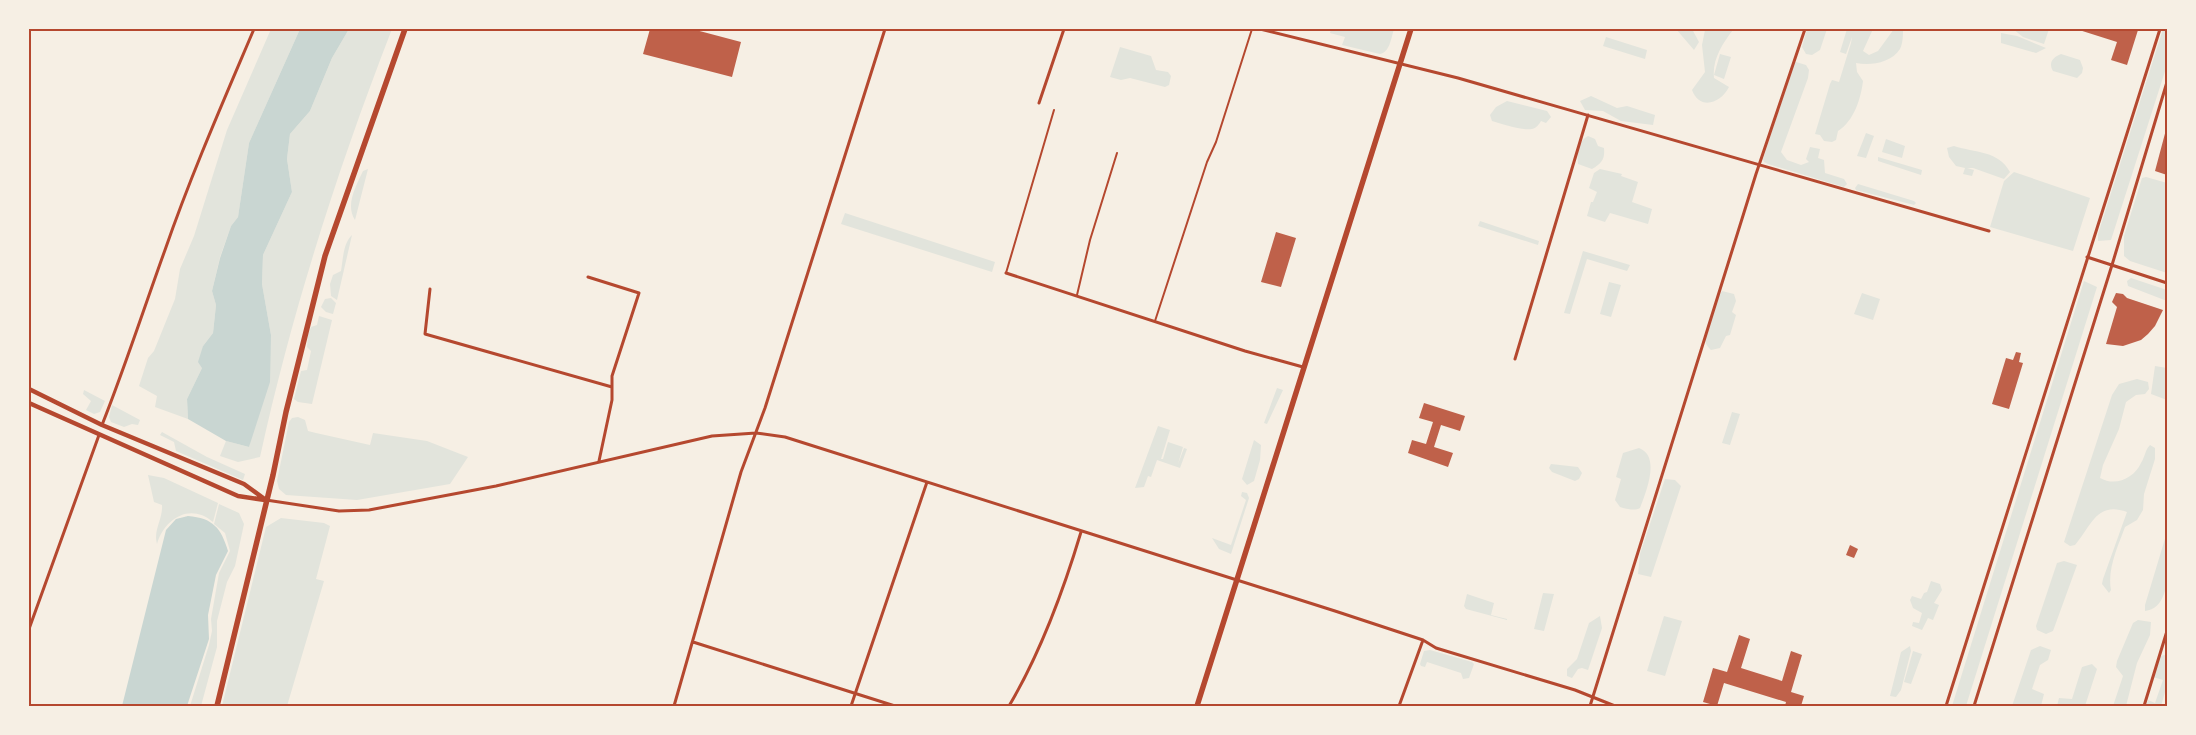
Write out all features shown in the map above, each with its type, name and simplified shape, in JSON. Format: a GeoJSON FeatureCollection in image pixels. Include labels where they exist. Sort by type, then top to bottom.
{"type":"FeatureCollection","features":[{"type":"Feature","properties":{"kind":"main road"},"geometry":{"type":"LineString","coordinates":[[217,706],[286,412],[325,256],[405,29]]}},
{"type":"Feature","properties":{"kind":"main road"},"geometry":{"type":"LineString","coordinates":[[1197,706],[1410,29]]}},
{"type":"Feature","properties":{"kind":"street"},"geometry":{"type":"LineString","coordinates":[[102,425],[132,348],[165,249],[254,29]]}},
{"type":"Feature","properties":{"kind":"street"},"geometry":{"type":"LineString","coordinates":[[674,706],[741,472],[756,433],[885,29]]}},
{"type":"Feature","properties":{"kind":"street"},"geometry":{"type":"LineString","coordinates":[[1039,103],[1064,29]]}},
{"type":"Feature","properties":{"kind":"street"},"geometry":{"type":"LineString","coordinates":[[1260,29],[1458,78],[1989,231]]}},
{"type":"Feature","properties":{"kind":"street"},"geometry":{"type":"LineString","coordinates":[[1590,706],[1759,165],[1805,29]]}},
{"type":"Feature","properties":{"kind":"street"},"geometry":{"type":"LineString","coordinates":[[1946,706],[2160,29]]}},
{"type":"Feature","properties":{"kind":"street"},"geometry":{"type":"LineString","coordinates":[[1974,706],[2112,265],[2167,82]]}},
{"type":"Feature","properties":{"kind":"street"},"geometry":{"type":"LineString","coordinates":[[1514,359],[1588,115]]}},
{"type":"Feature","properties":{"kind":"street"},"geometry":{"type":"LineString","coordinates":[[2087,257],[2167,283]]}},
{"type":"Feature","properties":{"kind":"street"},"geometry":{"type":"LineString","coordinates":[[1006,273],[1244,351],[1304,367]]}},
{"type":"Feature","properties":{"kind":"street"},"geometry":{"type":"LineString","coordinates":[[588,277],[639,293],[612,376],[612,400],[599,461]]}},
{"type":"Feature","properties":{"kind":"street"},"geometry":{"type":"LineString","coordinates":[[430,289],[425,334],[612,387]]}},
{"type":"Feature","properties":{"kind":"street"},"geometry":{"type":"LineString","coordinates":[[29,389],[102,425],[244,484],[266,500]]}},
{"type":"Feature","properties":{"kind":"street"},"geometry":{"type":"LineString","coordinates":[[29,403],[238,496],[339,511],[369,510],[496,486],[712,436],[756,433],[785,437],[1423,640],[1436,648],[1575,690],[1615,706]]}},
{"type":"Feature","properties":{"kind":"street"},"geometry":{"type":"LineString","coordinates":[[29,629],[99,434]]}},
{"type":"Feature","properties":{"kind":"street"},"geometry":{"type":"LineString","coordinates":[[851,706],[928,482]]}},
{"type":"Feature","properties":{"kind":"street"},"geometry":{"type":"LineString","coordinates":[[1008,706],[1026,677],[1053,615],[1080,532]]}},
{"type":"Feature","properties":{"kind":"street"},"geometry":{"type":"LineString","coordinates":[[2144,706],[2167,632]]}},
{"type":"Feature","properties":{"kind":"street"},"geometry":{"type":"LineString","coordinates":[[1398,706],[1423,640]]}},
{"type":"Feature","properties":{"kind":"street"},"geometry":{"type":"LineString","coordinates":[[693,642],[896,706]]}},
{"type":"Feature","properties":{"kind":"lane"},"geometry":{"type":"LineString","coordinates":[[1155,321],[1252,29]]}},
{"type":"Feature","properties":{"kind":"lane"},"geometry":{"type":"LineString","coordinates":[[1006,273],[1054,110]]}},
{"type":"Feature","properties":{"kind":"lane"},"geometry":{"type":"LineString","coordinates":[[1077,295],[1090,240],[1117,152]]}},
{"type":"Feature","properties":{"kind":"shaded area"},"geometry":{"type":"Polygon","coordinates":[[[271,29],[300,29],[249,143],[238,217],[231,226],[220,257],[212,291],[216,305],[213,333],[203,346],[202,368],[187,399],[188,419],[155,407],[157,396],[139,386],[148,358],[154,351],[175,299],[180,269],[194,236],[227,130],[271,29]]]}},
{"type":"Feature","properties":{"kind":"shaded area"},"geometry":{"type":"Polygon","coordinates":[[[300,29],[349,29],[332,58],[310,111],[290,134],[287,159],[292,192],[263,255],[262,284],[271,335],[270,382],[249,447],[226,441],[188,419],[187,399],[202,368],[198,362],[203,346],[213,333],[216,305],[212,291],[220,258],[231,226],[238,217],[249,143],[300,29]]]}},
{"type":"Feature","properties":{"kind":"shaded area"},"geometry":{"type":"Polygon","coordinates":[[[349,29],[392,29],[353,134],[318,240],[287,348],[260,457],[238,462],[220,456],[226,441],[249,447],[271,335],[262,284],[263,255],[292,192],[287,159],[290,134],[310,111],[332,58],[349,29]]]}},
{"type":"Feature","properties":{"kind":"shaded area"},"geometry":{"type":"Polygon","coordinates":[[[1331,29],[1394,29],[1388,48],[1380,54],[1342,45],[1345,37],[1330,33],[1331,29]]]}},
{"type":"Feature","properties":{"kind":"shaded area"},"geometry":{"type":"Polygon","coordinates":[[[1676,29],[1692,29],[1699,42],[1694,50],[1676,29]]]}},
{"type":"Feature","properties":{"kind":"shaded area"},"geometry":{"type":"Polygon","coordinates":[[[1807,29],[1827,29],[1820,50],[1812,55],[1806,54],[1802,47],[1807,29]]]}},
{"type":"Feature","properties":{"kind":"shaded area"},"geometry":{"type":"Polygon","coordinates":[[[1847,29],[1873,29],[1863,51],[1869,55],[1878,51],[1894,29],[1903,29],[1902,42],[1900,49],[1891,58],[1874,64],[1856,63],[1857,72],[1863,81],[1856,109],[1844,127],[1838,131],[1836,140],[1832,142],[1824,141],[1820,135],[1815,134],[1830,84],[1832,80],[1839,82],[1851,43],[1852,37],[1846,54],[1840,52],[1847,29]]]}},
{"type":"Feature","properties":{"kind":"shaded area"},"geometry":{"type":"Polygon","coordinates":[[[2013,29],[2049,29],[2044,44],[2023,37],[2013,29]]]}},
{"type":"Feature","properties":{"kind":"shaded area"},"geometry":{"type":"Polygon","coordinates":[[[2163,29],[2167,29],[2167,65],[2111,240],[2098,241],[2098,234],[2163,29]]]}},
{"type":"Feature","properties":{"kind":"shaded area"},"geometry":{"type":"Polygon","coordinates":[[[1705,30],[1733,30],[1719,52],[1714,71],[1714,78],[1729,87],[1716,101],[1705,102],[1700,101],[1692,90],[1705,72],[1702,45],[1705,30]]]}},
{"type":"Feature","properties":{"kind":"shaded area"},"geometry":{"type":"Polygon","coordinates":[[[2001,33],[2017,36],[2046,48],[2036,53],[2001,43],[2001,33]]]}},
{"type":"Feature","properties":{"kind":"shaded area"},"geometry":{"type":"Polygon","coordinates":[[[1606,37],[1647,50],[1645,59],[1603,46],[1606,37]]]}},
{"type":"Feature","properties":{"kind":"shaded area"},"geometry":{"type":"Polygon","coordinates":[[[1120,47],[1151,56],[1156,70],[1168,72],[1171,76],[1169,85],[1165,87],[1130,78],[1121,80],[1110,77],[1120,47]]]}},
{"type":"Feature","properties":{"kind":"shaded area"},"geometry":{"type":"Polygon","coordinates":[[[1720,54],[1731,57],[1724,79],[1714,75],[1720,54]]]}},
{"type":"Feature","properties":{"kind":"shaded area"},"geometry":{"type":"Polygon","coordinates":[[[2061,54],[2080,60],[2083,68],[2082,73],[2077,78],[2053,71],[2052,61],[2061,54]]]}},
{"type":"Feature","properties":{"kind":"shaded area"},"geometry":{"type":"Polygon","coordinates":[[[1794,63],[1806,65],[1809,70],[1808,78],[1781,152],[1787,160],[1801,165],[1809,162],[1806,159],[1810,147],[1820,149],[1818,158],[1824,160],[1825,173],[1844,179],[1847,184],[1844,187],[1764,162],[1763,159],[1794,63]]]}},
{"type":"Feature","properties":{"kind":"shaded area"},"geometry":{"type":"Polygon","coordinates":[[[1591,96],[1617,108],[1627,106],[1655,115],[1653,125],[1621,121],[1603,111],[1585,110],[1580,101],[1591,96]]]}},
{"type":"Feature","properties":{"kind":"shaded area"},"geometry":{"type":"Polygon","coordinates":[[[1507,101],[1547,111],[1551,117],[1546,123],[1541,121],[1538,126],[1532,129],[1512,127],[1492,121],[1490,115],[1496,107],[1507,101]]]}},
{"type":"Feature","properties":{"kind":"shaded area"},"geometry":{"type":"Polygon","coordinates":[[[1866,133],[1874,136],[1866,158],[1857,156],[1866,133]]]}},
{"type":"Feature","properties":{"kind":"shaded area"},"geometry":{"type":"Polygon","coordinates":[[[1588,136],[1595,139],[1598,146],[1604,148],[1602,160],[1592,169],[1578,164],[1580,144],[1588,136]]]}},
{"type":"Feature","properties":{"kind":"shaded area"},"geometry":{"type":"Polygon","coordinates":[[[1886,139],[1905,146],[1902,158],[1882,152],[1886,139]]]}},
{"type":"Feature","properties":{"kind":"shaded area"},"geometry":{"type":"Polygon","coordinates":[[[1954,146],[1993,156],[2005,165],[2010,172],[2004,179],[1973,168],[1967,168],[1974,170],[1972,176],[1963,174],[1965,168],[1956,166],[1949,157],[1947,148],[1954,146]]]}},
{"type":"Feature","properties":{"kind":"shaded area"},"geometry":{"type":"Polygon","coordinates":[[[1878,157],[1922,170],[1921,175],[1878,161],[1878,157]]]}},
{"type":"Feature","properties":{"kind":"shaded area"},"geometry":{"type":"Polygon","coordinates":[[[368,169],[355,220],[352,214],[351,202],[363,171],[368,169]]]}},
{"type":"Feature","properties":{"kind":"shaded area"},"geometry":{"type":"Polygon","coordinates":[[[1600,169],[1622,174],[1621,176],[1638,182],[1632,202],[1652,209],[1648,224],[1610,213],[1605,222],[1587,216],[1591,202],[1593,202],[1597,192],[1589,188],[1594,173],[1600,169]]]}},
{"type":"Feature","properties":{"kind":"shaded area"},"geometry":{"type":"Polygon","coordinates":[[[2014,172],[2090,198],[2073,251],[1990,227],[2004,181],[2014,172]]]}},
{"type":"Feature","properties":{"kind":"shaded area"},"geometry":{"type":"Polygon","coordinates":[[[2146,177],[2167,183],[2167,273],[2130,261],[2124,256],[2124,236],[2142,178],[2146,177]]]}},
{"type":"Feature","properties":{"kind":"shaded area"},"geometry":{"type":"Polygon","coordinates":[[[1858,184],[1916,203],[1914,205],[1856,190],[1855,188],[1858,184]]]}},
{"type":"Feature","properties":{"kind":"shaded area"},"geometry":{"type":"Polygon","coordinates":[[[845,213],[995,262],[992,272],[841,224],[845,213]]]}},
{"type":"Feature","properties":{"kind":"shaded area"},"geometry":{"type":"Polygon","coordinates":[[[1480,221],[1539,241],[1538,245],[1478,226],[1480,221]]]}},
{"type":"Feature","properties":{"kind":"shaded area"},"geometry":{"type":"Polygon","coordinates":[[[352,235],[337,300],[331,296],[330,284],[333,275],[341,271],[345,247],[352,235]]]}},
{"type":"Feature","properties":{"kind":"shaded area"},"geometry":{"type":"Polygon","coordinates":[[[1583,251],[1630,265],[1627,271],[1587,259],[1570,314],[1564,313],[1583,251]]]}},
{"type":"Feature","properties":{"kind":"shaded area"},"geometry":{"type":"Polygon","coordinates":[[[2131,278],[2167,290],[2167,301],[2128,286],[2127,281],[2131,278]]]}},
{"type":"Feature","properties":{"kind":"shaded area"},"geometry":{"type":"Polygon","coordinates":[[[2084,281],[2097,287],[1966,706],[1952,706],[2084,281]]]}},
{"type":"Feature","properties":{"kind":"shaded area"},"geometry":{"type":"Polygon","coordinates":[[[1609,282],[1621,285],[1611,317],[1600,314],[1609,282]]]}},
{"type":"Feature","properties":{"kind":"shaded area"},"geometry":{"type":"Polygon","coordinates":[[[1722,291],[1734,294],[1736,301],[1732,312],[1736,315],[1730,335],[1726,336],[1720,348],[1711,350],[1705,340],[1705,336],[1709,320],[1722,291]]]}},
{"type":"Feature","properties":{"kind":"shaded area"},"geometry":{"type":"Polygon","coordinates":[[[1862,293],[1880,299],[1873,320],[1854,314],[1862,293]]]}},
{"type":"Feature","properties":{"kind":"shaded area"},"geometry":{"type":"Polygon","coordinates":[[[331,298],[336,303],[333,314],[326,312],[321,307],[325,299],[331,298]]]}},
{"type":"Feature","properties":{"kind":"shaded area"},"geometry":{"type":"Polygon","coordinates":[[[319,316],[332,320],[312,404],[298,402],[294,399],[301,371],[307,370],[311,351],[307,347],[308,335],[311,327],[317,325],[319,316]]]}},
{"type":"Feature","properties":{"kind":"shaded area"},"geometry":{"type":"Polygon","coordinates":[[[2155,366],[2167,368],[2167,400],[2151,394],[2155,366]]]}},
{"type":"Feature","properties":{"kind":"shaded area"},"geometry":{"type":"Polygon","coordinates":[[[2137,379],[2148,382],[2149,389],[2145,394],[2136,395],[2126,402],[2119,429],[2103,465],[2100,478],[2112,482],[2129,477],[2138,468],[2150,445],[2155,448],[2155,459],[2144,494],[2143,510],[2137,520],[2125,527],[2116,550],[2109,593],[2102,584],[2103,579],[2127,512],[2108,510],[2101,513],[2090,524],[2075,545],[2070,546],[2064,542],[2112,395],[2119,384],[2137,379]]]}},
{"type":"Feature","properties":{"kind":"shaded area"},"geometry":{"type":"Polygon","coordinates":[[[1277,388],[1283,390],[1267,424],[1264,423],[1277,388]]]}},
{"type":"Feature","properties":{"kind":"shaded area"},"geometry":{"type":"Polygon","coordinates":[[[84,390],[105,401],[100,412],[94,414],[86,410],[91,401],[83,394],[84,390]]]}},
{"type":"Feature","properties":{"kind":"shaded area"},"geometry":{"type":"Polygon","coordinates":[[[112,405],[140,420],[138,425],[132,424],[124,427],[111,422],[109,417],[112,405]]]}},
{"type":"Feature","properties":{"kind":"shaded area"},"geometry":{"type":"Polygon","coordinates":[[[1732,412],[1740,414],[1730,445],[1722,443],[1732,412]]]}},
{"type":"Feature","properties":{"kind":"shaded area"},"geometry":{"type":"Polygon","coordinates":[[[298,417],[305,420],[308,431],[316,433],[370,445],[373,433],[427,441],[468,457],[450,484],[357,500],[286,495],[279,489],[277,481],[289,422],[292,418],[298,417]]]}},
{"type":"Feature","properties":{"kind":"shaded area"},"geometry":{"type":"Polygon","coordinates":[[[1158,426],[1170,430],[1161,459],[1163,459],[1168,442],[1183,447],[1178,464],[1184,448],[1187,449],[1180,468],[1157,460],[1151,477],[1148,476],[1144,487],[1135,488],[1158,426]]]}},
{"type":"Feature","properties":{"kind":"shaded area"},"geometry":{"type":"Polygon","coordinates":[[[162,432],[207,457],[245,474],[243,480],[176,451],[174,442],[160,435],[162,432]]]}},
{"type":"Feature","properties":{"kind":"shaded area"},"geometry":{"type":"Polygon","coordinates":[[[1254,440],[1261,445],[1260,460],[1254,481],[1247,485],[1242,479],[1254,440]]]}},
{"type":"Feature","properties":{"kind":"shaded area"},"geometry":{"type":"Polygon","coordinates":[[[1639,448],[1646,452],[1651,466],[1648,484],[1640,508],[1628,509],[1620,507],[1615,500],[1621,479],[1616,477],[1623,453],[1639,448]]]}},
{"type":"Feature","properties":{"kind":"shaded area"},"geometry":{"type":"Polygon","coordinates":[[[1551,464],[1578,467],[1582,473],[1579,479],[1575,481],[1552,472],[1549,468],[1551,464]]]}},
{"type":"Feature","properties":{"kind":"shaded area"},"geometry":{"type":"Polygon","coordinates":[[[148,475],[164,478],[218,503],[213,522],[196,513],[179,516],[165,527],[157,544],[156,534],[162,505],[154,502],[148,475]]]}},
{"type":"Feature","properties":{"kind":"shaded area"},"geometry":{"type":"Polygon","coordinates":[[[1665,479],[1675,480],[1681,486],[1651,577],[1638,574],[1640,554],[1665,479]]]}},
{"type":"Feature","properties":{"kind":"shaded area"},"geometry":{"type":"Polygon","coordinates":[[[1242,492],[1247,493],[1249,498],[1231,554],[1219,549],[1212,538],[1231,545],[1246,500],[1241,496],[1242,492]]]}},
{"type":"Feature","properties":{"kind":"shaded area"},"geometry":{"type":"Polygon","coordinates":[[[219,504],[239,513],[244,524],[235,566],[227,582],[217,621],[217,647],[201,706],[190,706],[209,645],[212,631],[211,619],[219,573],[230,551],[225,533],[214,524],[219,504]]]}},
{"type":"Feature","properties":{"kind":"shaded area"},"geometry":{"type":"Polygon","coordinates":[[[188,516],[204,519],[215,526],[219,530],[228,551],[216,575],[208,615],[209,639],[187,706],[122,706],[166,530],[176,519],[188,516]]]}},
{"type":"Feature","properties":{"kind":"shaded area"},"geometry":{"type":"Polygon","coordinates":[[[281,518],[324,523],[330,526],[316,579],[324,581],[287,706],[222,706],[266,527],[281,518]]]}},
{"type":"Feature","properties":{"kind":"shaded area"},"geometry":{"type":"Polygon","coordinates":[[[2167,532],[2168,566],[2165,590],[2155,608],[2145,611],[2145,605],[2167,532]]]}},
{"type":"Feature","properties":{"kind":"shaded area"},"geometry":{"type":"Polygon","coordinates":[[[2064,561],[2077,565],[2053,631],[2046,634],[2037,630],[2036,626],[2057,563],[2064,561]]]}},
{"type":"Feature","properties":{"kind":"shaded area"},"geometry":{"type":"Polygon","coordinates":[[[1931,581],[1940,584],[1942,590],[1934,603],[1939,605],[1933,620],[1928,618],[1922,630],[1912,626],[1913,622],[1919,623],[1922,613],[1913,608],[1910,600],[1912,596],[1921,599],[1924,593],[1927,592],[1931,581]]]}},
{"type":"Feature","properties":{"kind":"shaded area"},"geometry":{"type":"Polygon","coordinates":[[[1543,593],[1554,594],[1544,631],[1534,629],[1543,593]]]}},
{"type":"Feature","properties":{"kind":"shaded area"},"geometry":{"type":"Polygon","coordinates":[[[1467,594],[1494,603],[1491,615],[1507,620],[1466,609],[1464,606],[1467,594]]]}},
{"type":"Feature","properties":{"kind":"shaded area"},"geometry":{"type":"Polygon","coordinates":[[[1600,616],[1602,628],[1588,670],[1578,669],[1572,678],[1567,676],[1567,669],[1577,659],[1589,623],[1600,616]]]}},
{"type":"Feature","properties":{"kind":"shaded area"},"geometry":{"type":"Polygon","coordinates":[[[1664,616],[1682,621],[1665,676],[1647,671],[1664,616]]]}},
{"type":"Feature","properties":{"kind":"shaded area"},"geometry":{"type":"Polygon","coordinates":[[[2138,620],[2151,622],[2150,635],[2137,663],[2126,706],[2113,706],[2123,676],[2116,667],[2117,661],[2133,623],[2138,620]]]}},
{"type":"Feature","properties":{"kind":"shaded area"},"geometry":{"type":"Polygon","coordinates":[[[1910,646],[1911,651],[1901,690],[1896,697],[1890,696],[1901,652],[1910,646]]]}},
{"type":"Feature","properties":{"kind":"shaded area"},"geometry":{"type":"Polygon","coordinates":[[[2040,646],[2051,650],[2048,660],[2040,665],[2032,689],[2044,694],[2041,706],[2012,706],[2031,650],[2040,646]]]}},
{"type":"Feature","properties":{"kind":"shaded area"},"geometry":{"type":"Polygon","coordinates":[[[1430,650],[1472,662],[1474,664],[1469,678],[1463,679],[1461,673],[1427,662],[1425,667],[1421,666],[1424,651],[1430,650]]]}},
{"type":"Feature","properties":{"kind":"shaded area"},"geometry":{"type":"Polygon","coordinates":[[[1913,651],[1922,654],[1911,684],[1904,682],[1913,651]]]}},
{"type":"Feature","properties":{"kind":"shaded area"},"geometry":{"type":"Polygon","coordinates":[[[2167,656],[2167,685],[2161,706],[2146,706],[2148,700],[2155,703],[2163,680],[2153,677],[2159,657],[2167,656]]]}},
{"type":"Feature","properties":{"kind":"shaded area"},"geometry":{"type":"Polygon","coordinates":[[[2092,664],[2097,669],[2085,706],[2057,706],[2059,698],[2072,699],[2082,667],[2092,664]]]}},
{"type":"Feature","properties":{"kind":"building"},"geometry":{"type":"Polygon","coordinates":[[[650,29],[692,29],[741,42],[732,77],[643,54],[650,29]]]}},
{"type":"Feature","properties":{"kind":"building"},"geometry":{"type":"Polygon","coordinates":[[[2076,29],[2138,30],[2127,65],[2111,60],[2117,42],[2076,29]]]}},
{"type":"Feature","properties":{"kind":"building"},"geometry":{"type":"Polygon","coordinates":[[[2167,126],[2167,175],[2155,171],[2167,126]]]}},
{"type":"Feature","properties":{"kind":"building"},"geometry":{"type":"Polygon","coordinates":[[[1276,232],[1296,238],[1281,287],[1261,282],[1276,232]]]}},
{"type":"Feature","properties":{"kind":"building"},"geometry":{"type":"Polygon","coordinates":[[[2116,293],[2163,310],[2155,326],[2148,334],[2141,340],[2123,346],[2106,344],[2117,307],[2112,302],[2116,293]]]}},
{"type":"Feature","properties":{"kind":"building"},"geometry":{"type":"Polygon","coordinates":[[[2016,352],[2021,353],[2019,362],[2023,363],[2009,409],[1992,404],[2006,358],[2013,360],[2016,352]]]}},
{"type":"Feature","properties":{"kind":"building"},"geometry":{"type":"Polygon","coordinates":[[[1424,403],[1465,416],[1460,431],[1441,425],[1434,447],[1453,453],[1448,467],[1408,453],[1412,440],[1426,444],[1433,422],[1419,418],[1424,403]]]}},
{"type":"Feature","properties":{"kind":"building"},"geometry":{"type":"Polygon","coordinates":[[[1850,545],[1858,549],[1854,558],[1846,555],[1850,545]]]}},
{"type":"Feature","properties":{"kind":"building"},"geometry":{"type":"Polygon","coordinates":[[[1739,635],[1750,639],[1741,668],[1782,681],[1791,651],[1802,655],[1791,692],[1804,696],[1801,706],[1785,706],[1786,702],[1724,683],[1717,706],[1703,702],[1713,668],[1727,672],[1739,635]]]}}]}
